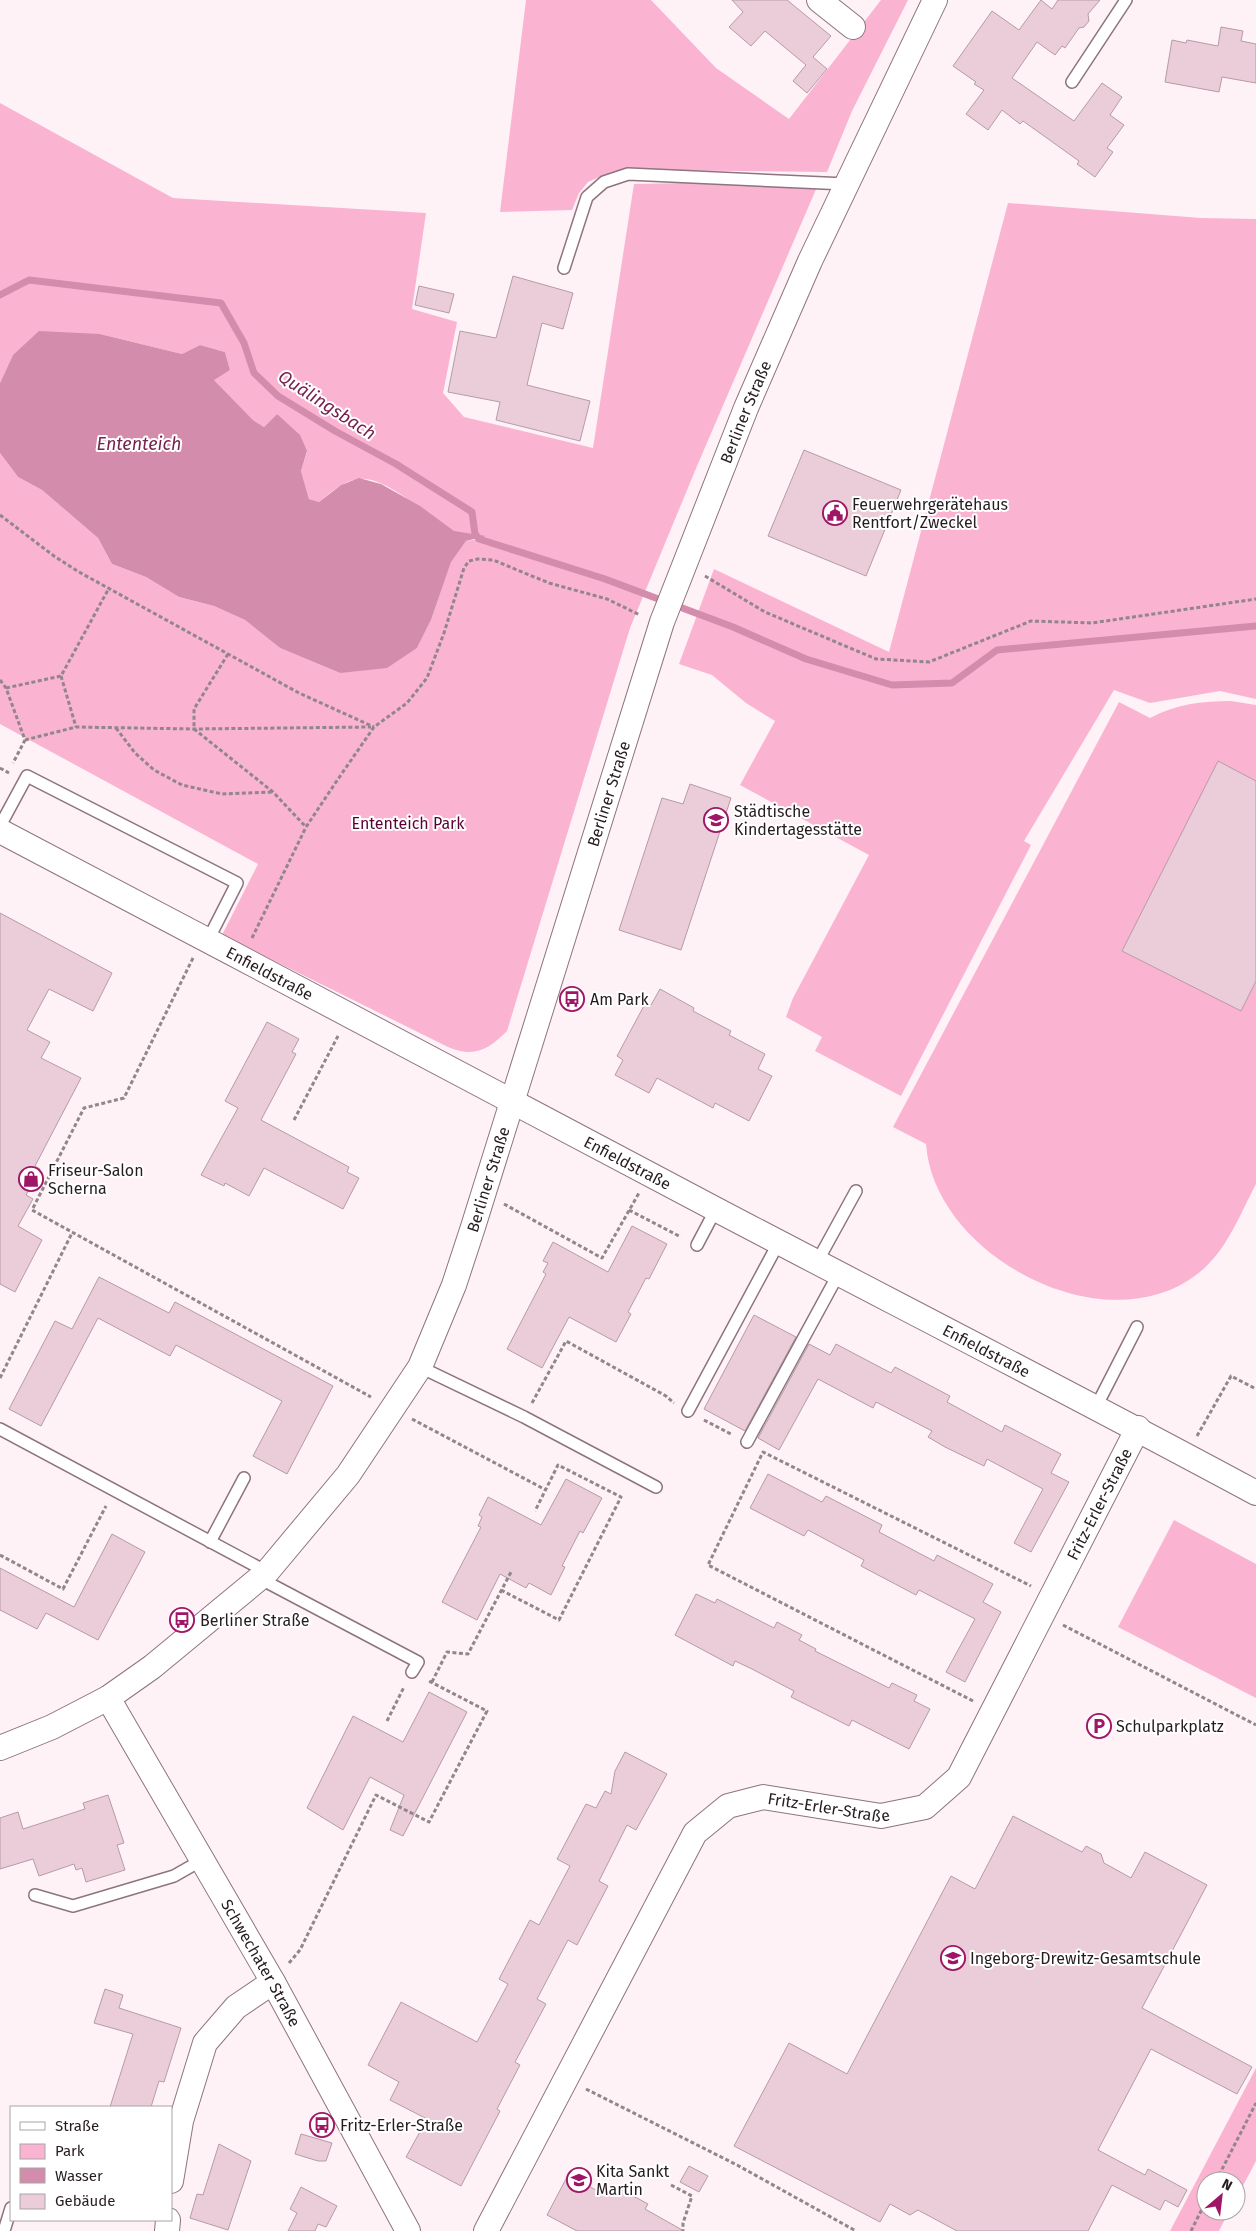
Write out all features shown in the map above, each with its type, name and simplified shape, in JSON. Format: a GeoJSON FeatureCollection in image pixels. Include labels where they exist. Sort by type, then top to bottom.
{"type":"FeatureCollection","features":[{"type":"Feature","properties":{"kind":"street"},"geometry":{"type":"LineString","coordinates":[[819,0],[853,27]]}},
{"type":"Feature","properties":{"kind":"street","name":"Berliner Straße"},"geometry":{"type":"LineString","coordinates":[[0,1748],[52,1727],[108,1698],[152,1667],[263,1575],[348,1476],[420,1367],[454,1285],[514,1102],[662,622],[746,408],[810,261],[935,0]]}},
{"type":"Feature","properties":{"kind":"street","name":"Enfieldstraße"},"geometry":{"type":"LineString","coordinates":[[0,831],[817,1262],[1138,1428],[1256,1493]]}},
{"type":"Feature","properties":{"kind":"street","name":"Fritz-Erler-Straße"},"geometry":{"type":"LineString","coordinates":[[486,2231],[695,1833],[728,1806],[764,1797],[881,1816],[925,1807],[959,1777],[1138,1428]]}},
{"type":"Feature","properties":{"kind":"street","name":"Schwechater Straße"},"geometry":{"type":"LineString","coordinates":[[108,1698],[273,1982],[408,2231]]}},
{"type":"Feature","properties":{"kind":"street"},"geometry":{"type":"LineString","coordinates":[[172,2175],[181,2121],[205,2043],[236,2007],[273,1982]]}},
{"type":"Feature","properties":{"kind":"lane"},"geometry":{"type":"LineString","coordinates":[[1072,82],[1126,0]]}},
{"type":"Feature","properties":{"kind":"lane"},"geometry":{"type":"LineString","coordinates":[[564,268],[587,197],[604,182],[628,174],[846,184]]}},
{"type":"Feature","properties":{"kind":"lane"},"geometry":{"type":"LineString","coordinates":[[0,826],[27,776],[237,883],[206,939]]}},
{"type":"Feature","properties":{"kind":"lane"},"geometry":{"type":"LineString","coordinates":[[817,1262],[856,1191]]}},
{"type":"Feature","properties":{"kind":"lane"},"geometry":{"type":"LineString","coordinates":[[697,1245],[716,1209]]}},
{"type":"Feature","properties":{"kind":"lane"},"geometry":{"type":"LineString","coordinates":[[688,1411],[779,1242]]}},
{"type":"Feature","properties":{"kind":"lane"},"geometry":{"type":"LineString","coordinates":[[747,1442],[839,1273]]}},
{"type":"Feature","properties":{"kind":"lane"},"geometry":{"type":"LineString","coordinates":[[1096,1407],[1137,1328]]}},
{"type":"Feature","properties":{"kind":"lane"},"geometry":{"type":"LineString","coordinates":[[420,1367],[524,1417],[656,1487]]}},
{"type":"Feature","properties":{"kind":"lane"},"geometry":{"type":"LineString","coordinates":[[0,1430],[210,1542],[263,1575],[418,1662],[412,1672]]}},
{"type":"Feature","properties":{"kind":"lane"},"geometry":{"type":"LineString","coordinates":[[210,1542],[244,1478]]}},
{"type":"Feature","properties":{"kind":"lane"},"geometry":{"type":"LineString","coordinates":[[35,1895],[73,1906],[174,1876],[202,1860]]}},
{"type":"Feature","properties":{"kind":"lane"},"geometry":{"type":"LineString","coordinates":[[4,2231],[10,2211]]}},
{"type":"Feature","properties":{"kind":"path"},"geometry":{"type":"LineString","coordinates":[[0,516],[54,556],[109,588],[300,693],[374,727]]}},
{"type":"Feature","properties":{"kind":"path"},"geometry":{"type":"LineString","coordinates":[[242,957],[306,827],[374,727],[407,703],[427,678],[444,633],[464,568],[469,562],[478,559],[507,564],[549,583],[595,594],[637,614],[662,622]]}},
{"type":"Feature","properties":{"kind":"path"},"geometry":{"type":"LineString","coordinates":[[685,564],[766,612],[876,658],[929,662],[1031,621],[1092,623],[1256,598]]}},
{"type":"Feature","properties":{"kind":"path"},"geometry":{"type":"LineString","coordinates":[[76,726],[61,676],[109,588]]}},
{"type":"Feature","properties":{"kind":"path"},"geometry":{"type":"LineString","coordinates":[[228,654],[194,709],[194,729],[197,734],[273,792],[306,827]]}},
{"type":"Feature","properties":{"kind":"path"},"geometry":{"type":"LineString","coordinates":[[6,688],[61,676]]}},
{"type":"Feature","properties":{"kind":"path"},"geometry":{"type":"LineString","coordinates":[[0,680],[6,688],[25,740],[9,772]]}},
{"type":"Feature","properties":{"kind":"path"},"geometry":{"type":"LineString","coordinates":[[25,740],[76,726],[194,729],[374,727]]}},
{"type":"Feature","properties":{"kind":"path"},"geometry":{"type":"LineString","coordinates":[[115,727],[135,753],[154,770],[182,786],[222,794],[273,792]]}},
{"type":"Feature","properties":{"kind":"path"},"geometry":{"type":"LineString","coordinates":[[0,768],[24,781]]}},
{"type":"Feature","properties":{"kind":"path"},"geometry":{"type":"LineString","coordinates":[[206,939],[124,1098],[84,1108],[32,1210],[393,1409],[546,1490]]}},
{"type":"Feature","properties":{"kind":"path"},"geometry":{"type":"LineString","coordinates":[[294,1120],[350,1014]]}},
{"type":"Feature","properties":{"kind":"path"},"geometry":{"type":"LineString","coordinates":[[484,1193],[602,1258],[651,1174]]}},
{"type":"Feature","properties":{"kind":"path"},"geometry":{"type":"LineString","coordinates":[[629,1210],[697,1245]]}},
{"type":"Feature","properties":{"kind":"path"},"geometry":{"type":"LineString","coordinates":[[0,1378],[72,1233]]}},
{"type":"Feature","properties":{"kind":"path"},"geometry":{"type":"LineString","coordinates":[[524,1417],[566,1341],[666,1396],[671,1402],[1047,1605],[1256,1724]]}},
{"type":"Feature","properties":{"kind":"path"},"geometry":{"type":"LineString","coordinates":[[1186,1455],[1231,1376],[1256,1389]]}},
{"type":"Feature","properties":{"kind":"path"},"geometry":{"type":"LineString","coordinates":[[763,1452],[708,1564],[993,1711]]}},
{"type":"Feature","properties":{"kind":"path"},"geometry":{"type":"LineString","coordinates":[[501,1590],[559,1620],[622,1497],[558,1465],[535,1511]]}},
{"type":"Feature","properties":{"kind":"path"},"geometry":{"type":"LineString","coordinates":[[0,1555],[63,1589],[114,1491]]}},
{"type":"Feature","properties":{"kind":"path"},"geometry":{"type":"LineString","coordinates":[[432,1682],[447,1652],[468,1654],[512,1572]]}},
{"type":"Feature","properties":{"kind":"path"},"geometry":{"type":"LineString","coordinates":[[273,1982],[300,1950],[376,1795],[428,1822],[487,1711],[412,1672],[386,1721]]}},
{"type":"Feature","properties":{"kind":"path"},"geometry":{"type":"LineString","coordinates":[[565,2078],[737,2165],[856,2231]]}},
{"type":"Feature","properties":{"kind":"path"},"geometry":{"type":"LineString","coordinates":[[1221,2171],[1256,2104]]}},
{"type":"Feature","properties":{"kind":"path"},"geometry":{"type":"LineString","coordinates":[[671,2185],[692,2196],[683,2223],[683,2231]]}},
{"type":"Feature","properties":{"kind":"green space"},"geometry":{"type":"Polygon","coordinates":[[[526,0],[651,0],[716,68],[789,119],[881,0],[908,0],[852,111],[827,172],[636,170],[604,175],[588,182],[579,193],[572,210],[500,212],[526,0]]]}},
{"type":"Feature","properties":{"kind":"green space","name":"Ententeich Park"},"geometry":{"type":"Polygon","coordinates":[[[0,103],[173,198],[426,213],[412,309],[457,322],[443,393],[464,417],[593,448],[634,184],[738,182],[817,187],[697,466],[630,628],[507,1031],[487,1047],[473,1052],[466,1052],[448,1047],[222,935],[258,864],[0,724],[0,453],[18,477],[42,490],[98,538],[112,564],[146,577],[179,597],[214,606],[245,620],[280,648],[340,673],[417,648],[431,620],[451,561],[466,541],[479,539],[453,531],[395,491],[383,484],[370,480],[359,479],[348,482],[338,487],[319,502],[309,499],[301,471],[307,452],[277,414],[264,427],[253,420],[213,379],[230,370],[225,352],[200,345],[182,354],[100,334],[13,355],[0,383],[0,103]]]}},
{"type":"Feature","properties":{"kind":"green space"},"geometry":{"type":"Polygon","coordinates":[[[1008,203],[1201,218],[1256,219],[1256,699],[1220,691],[1150,703],[1114,690],[1024,841],[1031,845],[901,1096],[815,1051],[822,1037],[786,1017],[793,998],[869,855],[740,785],[775,721],[746,703],[712,675],[679,664],[714,569],[889,652],[1008,203]]]}},
{"type":"Feature","properties":{"kind":"green space"},"geometry":{"type":"Polygon","coordinates":[[[1231,701],[1256,705],[1256,1184],[1224,1245],[1216,1256],[1196,1275],[1158,1294],[1116,1300],[1072,1294],[1030,1278],[991,1253],[959,1222],[936,1185],[926,1144],[893,1127],[1119,702],[1150,718],[1179,706],[1231,701]]]}},
{"type":"Feature","properties":{"kind":"green space"},"geometry":{"type":"Polygon","coordinates":[[[1174,1520],[1256,1564],[1256,1698],[1118,1627],[1174,1520]]]}},
{"type":"Feature","properties":{"kind":"green space"},"geometry":{"type":"Polygon","coordinates":[[[1256,2068],[1256,2161],[1246,2180],[1246,2171],[1202,2171],[1256,2068]]]}},
{"type":"Feature","properties":{"kind":"green space"},"geometry":{"type":"Polygon","coordinates":[[[1196,2182],[1196,2221],[1224,2221],[1219,2231],[1170,2231],[1196,2182]]]}},
{"type":"Feature","properties":{"kind":"water","name":"Ententeich"},"geometry":{"type":"Polygon","coordinates":[[[39,331],[100,334],[182,354],[200,345],[225,352],[230,370],[214,380],[253,420],[264,427],[277,414],[300,435],[307,451],[301,471],[309,499],[319,502],[341,485],[359,478],[381,484],[420,506],[454,531],[486,536],[466,541],[451,562],[431,620],[417,648],[387,668],[340,673],[280,648],[245,620],[214,606],[179,597],[146,577],[112,564],[98,538],[42,490],[18,477],[0,453],[0,383],[13,355],[39,331]]]}},
{"type":"Feature","properties":{"kind":"building"},"geometry":{"type":"Polygon","coordinates":[[[732,0],[787,0],[831,36],[813,57],[827,69],[807,93],[793,81],[806,65],[765,31],[751,46],[729,27],[743,12],[732,0]]]}},
{"type":"Feature","properties":{"kind":"building"},"geometry":{"type":"Polygon","coordinates":[[[1041,0],[1052,9],[1058,0],[1100,0],[1088,14],[1089,21],[1084,27],[1079,28],[1065,48],[1062,46],[1055,55],[1037,42],[1012,78],[1074,121],[1102,83],[1122,97],[1110,115],[1124,125],[1107,148],[1113,152],[1095,177],[1077,164],[1079,161],[1023,121],[1020,124],[1002,110],[988,130],[966,114],[984,90],[953,66],[992,11],[1019,30],[1041,0]]]}},
{"type":"Feature","properties":{"kind":"building"},"geometry":{"type":"Polygon","coordinates":[[[1221,27],[1243,31],[1241,41],[1256,44],[1256,83],[1222,77],[1219,92],[1165,82],[1172,40],[1186,43],[1187,40],[1218,46],[1221,27]]]}},
{"type":"Feature","properties":{"kind":"building"},"geometry":{"type":"Polygon","coordinates":[[[513,276],[573,293],[563,329],[542,323],[527,385],[590,401],[580,441],[496,420],[500,402],[448,392],[460,331],[496,338],[513,276]]]}},
{"type":"Feature","properties":{"kind":"building"},"geometry":{"type":"Polygon","coordinates":[[[419,286],[454,294],[449,313],[415,305],[419,286]]]}},
{"type":"Feature","properties":{"kind":"building","name":"Feuerwehrgerätehaus Rentfort/Zweckel"},"geometry":{"type":"Polygon","coordinates":[[[804,450],[901,490],[866,576],[768,536],[804,450]]]}},
{"type":"Feature","properties":{"kind":"building"},"geometry":{"type":"Polygon","coordinates":[[[1218,761],[1256,781],[1256,981],[1241,1011],[1122,951],[1218,761]]]}},
{"type":"Feature","properties":{"kind":"building"},"geometry":{"type":"Polygon","coordinates":[[[690,784],[731,798],[681,950],[619,930],[662,798],[683,804],[690,784]]]}},
{"type":"Feature","properties":{"kind":"building"},"geometry":{"type":"Polygon","coordinates":[[[0,913],[112,973],[93,1011],[49,989],[27,1030],[50,1042],[41,1058],[81,1078],[35,1166],[40,1169],[26,1195],[33,1199],[18,1226],[42,1240],[15,1292],[0,1284],[0,913]]]}},
{"type":"Feature","properties":{"kind":"building"},"geometry":{"type":"Polygon","coordinates":[[[660,989],[694,1008],[693,1011],[731,1031],[729,1035],[765,1054],[758,1069],[772,1076],[749,1121],[715,1103],[713,1108],[657,1078],[649,1093],[615,1075],[623,1060],[617,1056],[646,1002],[651,1005],[660,989]]]}},
{"type":"Feature","properties":{"kind":"building"},"geometry":{"type":"Polygon","coordinates":[[[267,1022],[299,1039],[292,1052],[296,1054],[261,1120],[349,1167],[347,1172],[359,1178],[343,1209],[264,1168],[249,1196],[225,1183],[224,1186],[201,1175],[238,1108],[225,1101],[267,1022]]]}},
{"type":"Feature","properties":{"kind":"building"},"geometry":{"type":"Polygon","coordinates":[[[632,1226],[667,1244],[649,1279],[646,1278],[628,1312],[631,1314],[616,1342],[569,1317],[542,1368],[507,1349],[546,1274],[543,1272],[548,1263],[543,1261],[553,1242],[608,1272],[632,1226]]]}},
{"type":"Feature","properties":{"kind":"building"},"geometry":{"type":"Polygon","coordinates":[[[99,1277],[169,1313],[175,1302],[333,1386],[287,1474],[253,1456],[282,1401],[176,1345],[170,1356],[98,1318],[41,1426],[9,1409],[55,1321],[72,1329],[99,1277]]]}},
{"type":"Feature","properties":{"kind":"building"},"geometry":{"type":"Polygon","coordinates":[[[754,1315],[796,1337],[745,1431],[704,1409],[754,1315]]]}},
{"type":"Feature","properties":{"kind":"building"},"geometry":{"type":"Polygon","coordinates":[[[809,1344],[830,1355],[836,1344],[891,1373],[895,1367],[950,1396],[947,1402],[1002,1432],[1005,1425],[1061,1454],[1051,1473],[1069,1482],[1031,1552],[1014,1543],[1043,1489],[987,1459],[984,1466],[945,1447],[928,1437],[932,1431],[876,1402],[873,1408],[818,1379],[779,1450],[758,1438],[809,1344]]]}},
{"type":"Feature","properties":{"kind":"building"},"geometry":{"type":"Polygon","coordinates":[[[768,1474],[822,1502],[826,1496],[882,1525],[879,1532],[934,1561],[937,1555],[993,1584],[983,1602],[1001,1612],[965,1682],[946,1672],[975,1619],[919,1590],[916,1595],[861,1566],[864,1560],[808,1530],[804,1536],[750,1508],[768,1474]]]}},
{"type":"Feature","properties":{"kind":"building"},"geometry":{"type":"Polygon","coordinates":[[[566,1479],[602,1498],[583,1533],[580,1531],[562,1566],[565,1567],[551,1595],[529,1583],[526,1588],[500,1574],[477,1620],[442,1602],[481,1527],[478,1526],[482,1517],[479,1515],[488,1497],[541,1525],[566,1479]]]}},
{"type":"Feature","properties":{"kind":"building"},"geometry":{"type":"Polygon","coordinates":[[[112,1534],[145,1552],[98,1640],[46,1613],[37,1629],[0,1610],[0,1568],[74,1607],[112,1534]]]}},
{"type":"Feature","properties":{"kind":"building"},"geometry":{"type":"Polygon","coordinates":[[[696,1594],[715,1603],[717,1599],[774,1628],[777,1622],[802,1635],[799,1640],[816,1649],[815,1651],[889,1688],[892,1683],[917,1695],[914,1701],[930,1709],[909,1749],[852,1720],[849,1726],[791,1697],[794,1691],[735,1661],[733,1666],[675,1635],[696,1594]]]}},
{"type":"Feature","properties":{"kind":"building"},"geometry":{"type":"Polygon","coordinates":[[[429,1692],[467,1712],[403,1836],[390,1830],[404,1795],[370,1777],[343,1830],[307,1808],[353,1716],[403,1742],[429,1692]]]}},
{"type":"Feature","properties":{"kind":"building"},"geometry":{"type":"Polygon","coordinates":[[[625,1752],[667,1774],[636,1830],[627,1825],[599,1881],[608,1886],[577,1945],[568,1940],[537,1999],[546,2004],[515,2062],[520,2065],[497,2109],[500,2111],[461,2186],[406,2157],[427,2119],[390,2100],[399,2082],[368,2065],[401,2002],[477,2042],[508,1984],[499,1979],[530,1920],[539,1925],[570,1866],[557,1859],[586,1804],[596,1808],[605,1791],[611,1794],[615,1771],[625,1752]]]}},
{"type":"Feature","properties":{"kind":"building"},"geometry":{"type":"Polygon","coordinates":[[[108,1795],[124,1843],[117,1845],[125,1870],[86,1882],[82,1868],[76,1870],[74,1864],[39,1876],[33,1859],[0,1869],[0,1818],[18,1812],[23,1829],[85,1809],[83,1803],[108,1795]]]}},
{"type":"Feature","properties":{"kind":"building"},"geometry":{"type":"Polygon","coordinates":[[[1013,1816],[1082,1852],[1086,1846],[1101,1854],[1104,1863],[1131,1878],[1145,1852],[1207,1885],[1142,2008],[1252,2067],[1237,2094],[1151,2049],[1098,2150],[1145,2175],[1148,2169],[1187,2190],[1178,2207],[1165,2200],[1160,2210],[1112,2185],[1088,2231],[957,2231],[918,2210],[910,2215],[890,2204],[880,2222],[734,2146],[789,2043],[847,2074],[951,1876],[975,1889],[1013,1816]]]}},
{"type":"Feature","properties":{"kind":"building"},"geometry":{"type":"Polygon","coordinates":[[[105,1989],[123,1995],[119,2008],[181,2028],[164,2082],[159,2081],[151,2106],[110,2106],[133,2034],[94,2023],[105,1989]]]}},
{"type":"Feature","properties":{"kind":"building"},"geometry":{"type":"Polygon","coordinates":[[[301,2134],[332,2143],[326,2161],[318,2161],[295,2154],[301,2134]]]}},
{"type":"Feature","properties":{"kind":"building"},"geometry":{"type":"Polygon","coordinates":[[[219,2144],[251,2161],[228,2230],[190,2218],[197,2194],[203,2195],[219,2144]]]}},
{"type":"Feature","properties":{"kind":"building"},"geometry":{"type":"Polygon","coordinates":[[[689,2166],[708,2176],[699,2192],[680,2182],[689,2166]]]}},
{"type":"Feature","properties":{"kind":"building"},"geometry":{"type":"Polygon","coordinates":[[[568,2175],[607,2196],[613,2185],[648,2204],[645,2209],[684,2231],[577,2231],[547,2215],[568,2175]]]}},
{"type":"Feature","properties":{"kind":"building"},"geometry":{"type":"Polygon","coordinates":[[[301,2187],[337,2206],[326,2227],[318,2224],[315,2231],[288,2231],[297,2213],[290,2209],[301,2187]]]}},
{"type":"Feature","properties":{"kind":"waterway","name":"Quälingsbach"},"geometry":{"type":"LineString","coordinates":[[0,295],[29,280],[221,303],[244,343],[254,373],[278,396],[335,431],[396,464],[472,512],[475,534],[479,539],[605,579],[733,627],[806,659],[892,685],[952,683],[997,650],[1256,626]]}},
{"type":"Feature","properties":{"kind":"place","name":"Feuerwehrgerätehaus Rentfort/Zweckel"},"geometry":{"type":"Point","coordinates":[835,513]}},
{"type":"Feature","properties":{"kind":"place","name":"Städtische Kindertagesstätte"},"geometry":{"type":"Point","coordinates":[716,820]}},
{"type":"Feature","properties":{"kind":"place","name":"Am Park"},"geometry":{"type":"Point","coordinates":[572,999]}},
{"type":"Feature","properties":{"kind":"place","name":"Friseur-Salon Scherna"},"geometry":{"type":"Point","coordinates":[31,1179]}},
{"type":"Feature","properties":{"kind":"place","name":"Berliner Straße"},"geometry":{"type":"Point","coordinates":[182,1620]}},
{"type":"Feature","properties":{"kind":"place","name":"Schulparkplatz"},"geometry":{"type":"Point","coordinates":[1099,1726]}},
{"type":"Feature","properties":{"kind":"place","name":"Ingeborg-Drewitz-Gesamtschule"},"geometry":{"type":"Point","coordinates":[953,1958]}},
{"type":"Feature","properties":{"kind":"place","name":"Fritz-Erler-Straße"},"geometry":{"type":"Point","coordinates":[322,2125]}},
{"type":"Feature","properties":{"kind":"place","name":"Kita Sankt Martin"},"geometry":{"type":"Point","coordinates":[579,2180]}}]}
